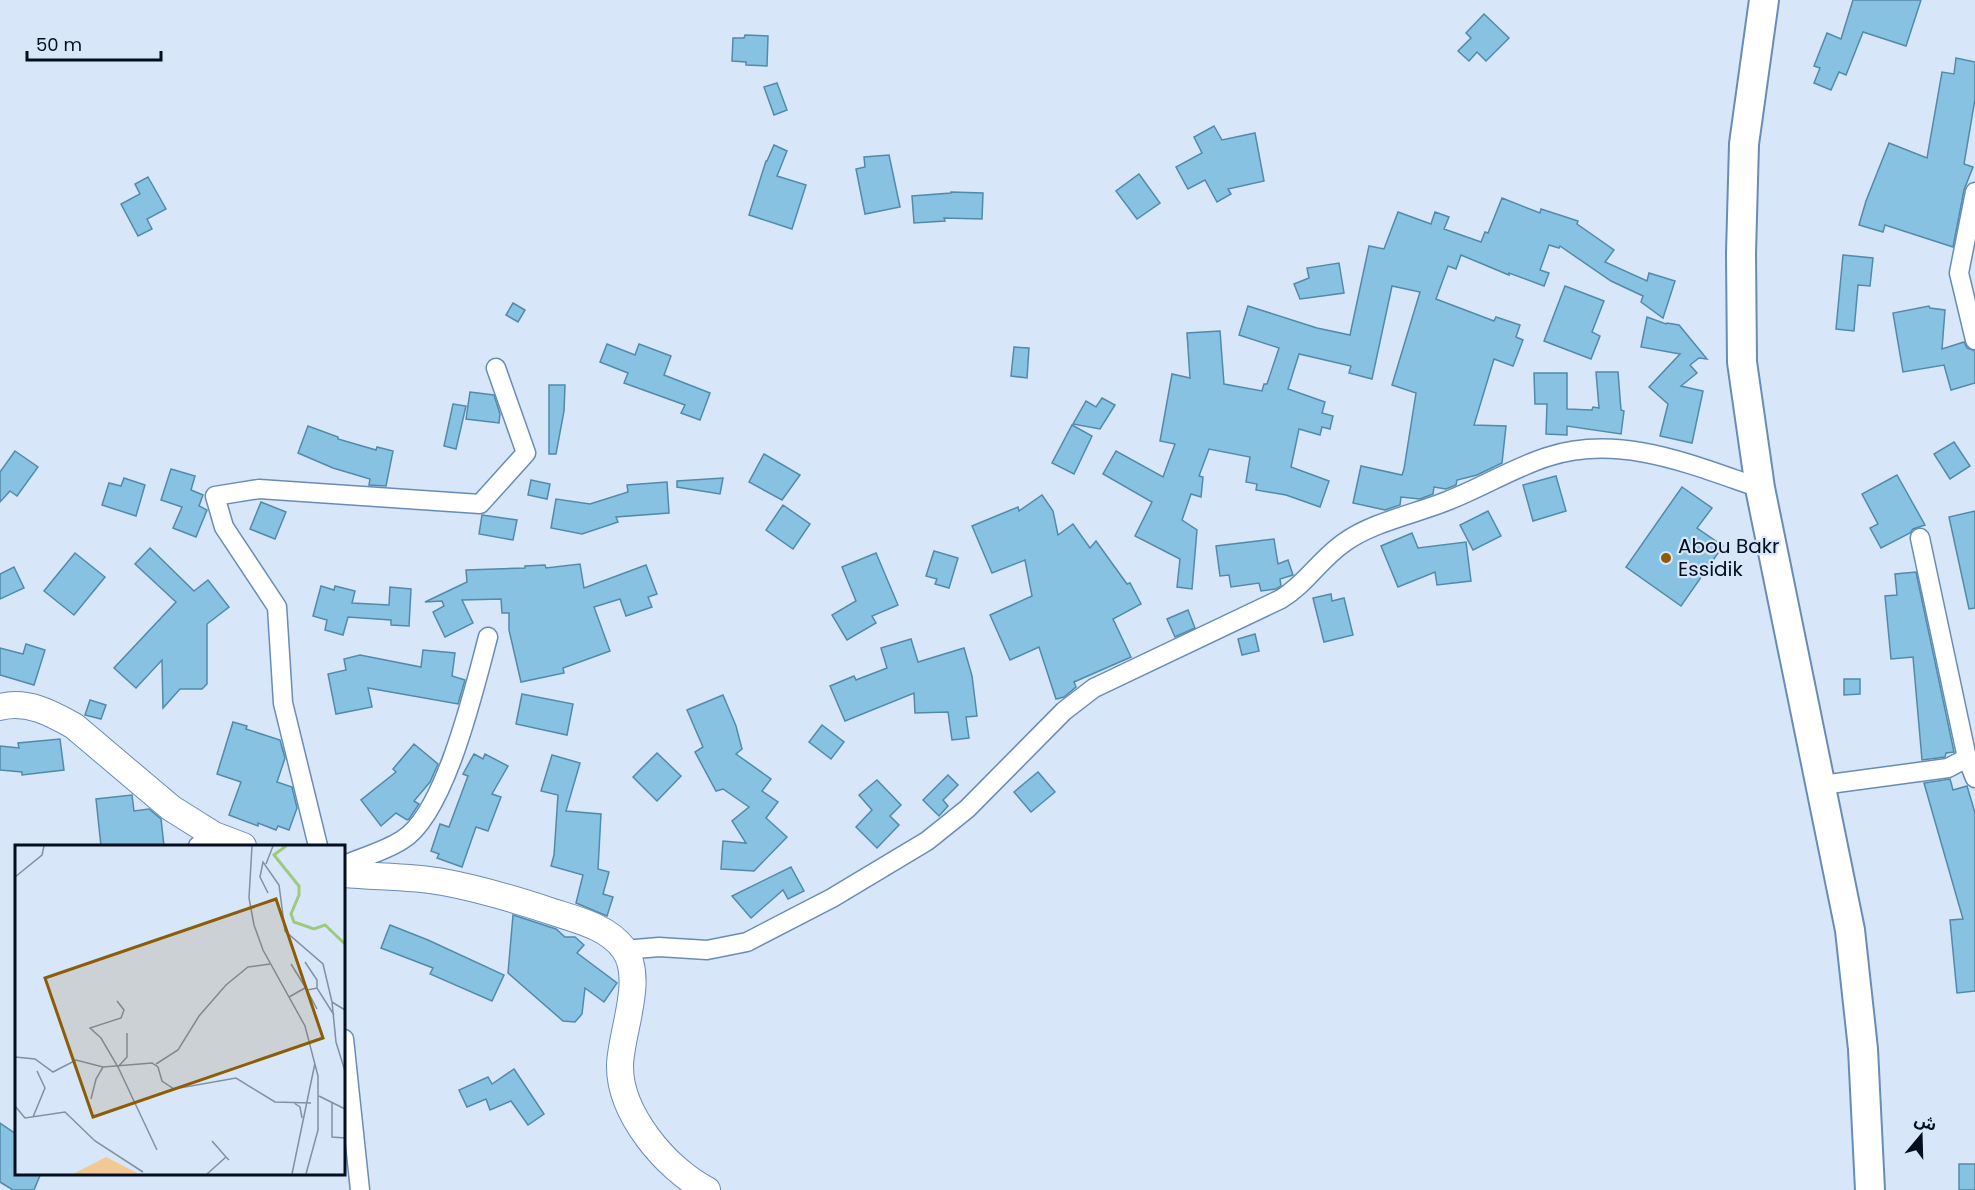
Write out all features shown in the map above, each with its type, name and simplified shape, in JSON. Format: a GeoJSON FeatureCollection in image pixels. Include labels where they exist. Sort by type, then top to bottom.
{"type":"FeatureCollection","features":[{"type":"Feature","properties":{"kind":"main road"},"geometry":{"type":"LineString","coordinates":[[1764,0],[1744,144],[1741,253],[1742,362],[1760,488],[1850,930],[1863,1049],[1870,1190]]}},
{"type":"Feature","properties":{"kind":"street"},"geometry":{"type":"LineString","coordinates":[[1975,192],[1959,273],[1975,340]]}},
{"type":"Feature","properties":{"kind":"street"},"geometry":{"type":"LineString","coordinates":[[318,845],[283,703],[278,607],[224,527],[215,496],[259,489],[480,504],[526,453],[496,368]]}},
{"type":"Feature","properties":{"kind":"street"},"geometry":{"type":"LineString","coordinates":[[624,950],[659,947],[707,950],[747,942],[832,898],[927,841],[959,816],[1064,711],[1086,693],[1281,599],[1302,584],[1333,551],[1347,540],[1368,530],[1448,501],[1548,457],[1582,450],[1619,448],[1654,453],[1760,488]]}},
{"type":"Feature","properties":{"kind":"street"},"geometry":{"type":"LineString","coordinates":[[1920,538],[1967,758],[1975,778]]}},
{"type":"Feature","properties":{"kind":"street"},"geometry":{"type":"LineString","coordinates":[[345,865],[404,840],[423,821],[442,785],[467,711],[488,637]]}},
{"type":"Feature","properties":{"kind":"street"},"geometry":{"type":"LineString","coordinates":[[0,707],[23,705],[32,707],[74,726],[171,808],[206,841],[236,845]]}},
{"type":"Feature","properties":{"kind":"street"},"geometry":{"type":"LineString","coordinates":[[1822,785],[1948,768],[1967,758]]}},
{"type":"Feature","properties":{"kind":"street"},"geometry":{"type":"LineString","coordinates":[[345,874],[442,882],[491,892],[599,928],[624,950],[631,962],[633,978],[620,1064],[624,1092],[638,1122],[650,1140],[684,1176],[707,1190]]}},
{"type":"Feature","properties":{"kind":"street"},"geometry":{"type":"LineString","coordinates":[[345,1048],[360,1190]]}},
{"type":"Feature","properties":{"kind":"building"},"geometry":{"type":"Polygon","coordinates":[[[1853,0],[1921,0],[1906,46],[1863,32],[1846,75],[1839,72],[1831,90],[1814,83],[1820,68],[1814,66],[1827,33],[1841,39],[1853,0]]]}},
{"type":"Feature","properties":{"kind":"building"},"geometry":{"type":"Polygon","coordinates":[[[1484,14],[1509,38],[1486,61],[1477,52],[1469,61],[1458,51],[1471,38],[1466,33],[1484,14]]]}},
{"type":"Feature","properties":{"kind":"building"},"geometry":{"type":"Polygon","coordinates":[[[745,35],[768,36],[767,66],[746,65],[746,62],[732,61],[733,38],[744,38],[745,35]]]}},
{"type":"Feature","properties":{"kind":"building"},"geometry":{"type":"Polygon","coordinates":[[[1956,58],[1975,62],[1975,99],[1964,164],[1973,167],[1964,190],[1953,247],[1885,225],[1883,232],[1859,225],[1889,143],[1927,158],[1942,72],[1954,74],[1956,58]]]}},
{"type":"Feature","properties":{"kind":"building"},"geometry":{"type":"Polygon","coordinates":[[[777,83],[787,110],[774,115],[764,87],[777,83]]]}},
{"type":"Feature","properties":{"kind":"building"},"geometry":{"type":"Polygon","coordinates":[[[1214,126],[1222,140],[1255,133],[1264,181],[1228,189],[1231,194],[1217,202],[1205,180],[1188,189],[1176,167],[1202,153],[1194,137],[1214,126]]]}},
{"type":"Feature","properties":{"kind":"building"},"geometry":{"type":"Polygon","coordinates":[[[774,145],[787,151],[777,176],[806,185],[792,229],[749,215],[766,161],[774,145]]]}},
{"type":"Feature","properties":{"kind":"building"},"geometry":{"type":"Polygon","coordinates":[[[889,155],[900,207],[865,214],[856,169],[865,167],[864,157],[889,155]]]}},
{"type":"Feature","properties":{"kind":"building"},"geometry":{"type":"Polygon","coordinates":[[[1139,174],[1160,203],[1137,219],[1116,191],[1139,174]]]}},
{"type":"Feature","properties":{"kind":"building"},"geometry":{"type":"Polygon","coordinates":[[[148,177],[166,209],[147,219],[152,229],[138,236],[121,204],[140,194],[135,184],[148,177]]]}},
{"type":"Feature","properties":{"kind":"building"},"geometry":{"type":"Polygon","coordinates":[[[951,192],[983,193],[982,219],[944,218],[945,221],[914,223],[912,196],[951,192]]]}},
{"type":"Feature","properties":{"kind":"building"},"geometry":{"type":"Polygon","coordinates":[[[1502,198],[1540,213],[1541,209],[1578,221],[1577,224],[1614,250],[1605,262],[1647,281],[1649,273],[1675,281],[1663,318],[1641,302],[1643,296],[1611,281],[1560,246],[1559,248],[1549,245],[1540,270],[1549,273],[1544,286],[1509,273],[1509,275],[1461,255],[1456,269],[1448,266],[1436,299],[1494,321],[1496,317],[1520,325],[1516,337],[1523,340],[1513,366],[1494,359],[1474,425],[1506,426],[1502,463],[1477,475],[1457,480],[1456,485],[1446,489],[1434,487],[1433,494],[1420,499],[1401,497],[1400,505],[1385,510],[1353,503],[1361,466],[1402,475],[1404,469],[1416,393],[1392,385],[1420,292],[1392,286],[1372,379],[1349,373],[1351,366],[1299,354],[1288,389],[1325,402],[1322,413],[1333,416],[1330,429],[1322,427],[1320,435],[1299,429],[1291,467],[1329,481],[1320,507],[1286,495],[1256,490],[1257,484],[1246,482],[1250,457],[1209,449],[1199,476],[1203,477],[1201,497],[1191,494],[1182,520],[1197,530],[1192,589],[1177,587],[1180,559],[1135,536],[1152,502],[1103,474],[1116,451],[1163,477],[1175,444],[1160,441],[1172,374],[1190,378],[1187,333],[1220,331],[1224,384],[1262,391],[1264,384],[1267,384],[1279,348],[1239,335],[1248,306],[1317,328],[1350,335],[1369,246],[1384,249],[1398,212],[1431,224],[1435,212],[1449,217],[1444,229],[1481,242],[1485,232],[1488,233],[1502,198]]]}},
{"type":"Feature","properties":{"kind":"building"},"geometry":{"type":"Polygon","coordinates":[[[1843,255],[1873,258],[1870,286],[1858,285],[1854,331],[1836,329],[1843,255]]]}},
{"type":"Feature","properties":{"kind":"building"},"geometry":{"type":"Polygon","coordinates":[[[1339,263],[1344,293],[1300,299],[1294,284],[1309,278],[1307,268],[1339,263]]]}},
{"type":"Feature","properties":{"kind":"building"},"geometry":{"type":"Polygon","coordinates":[[[1565,286],[1604,301],[1592,332],[1600,336],[1591,359],[1544,341],[1565,286]]]}},
{"type":"Feature","properties":{"kind":"building"},"geometry":{"type":"Polygon","coordinates":[[[513,303],[525,310],[518,322],[506,315],[513,303]]]}},
{"type":"Feature","properties":{"kind":"building"},"geometry":{"type":"Polygon","coordinates":[[[1929,306],[1945,310],[1942,349],[1964,342],[1967,348],[1975,351],[1975,383],[1951,390],[1944,365],[1903,372],[1893,313],[1929,306]]]}},
{"type":"Feature","properties":{"kind":"building"},"geometry":{"type":"Polygon","coordinates":[[[1647,317],[1666,324],[1679,325],[1707,359],[1699,358],[1690,365],[1697,373],[1681,386],[1703,391],[1692,443],[1660,436],[1668,404],[1649,387],[1680,354],[1641,347],[1647,317]]]}},
{"type":"Feature","properties":{"kind":"building"},"geometry":{"type":"Polygon","coordinates":[[[607,344],[635,355],[639,344],[671,356],[664,375],[710,393],[700,420],[681,413],[685,405],[624,383],[628,373],[600,362],[607,344]]]}},
{"type":"Feature","properties":{"kind":"building"},"geometry":{"type":"Polygon","coordinates":[[[1014,347],[1029,348],[1027,378],[1011,376],[1014,347]]]}},
{"type":"Feature","properties":{"kind":"building"},"geometry":{"type":"Polygon","coordinates":[[[1596,372],[1618,372],[1621,410],[1624,411],[1621,434],[1567,426],[1567,435],[1546,434],[1547,404],[1535,404],[1534,373],[1567,373],[1567,409],[1592,410],[1593,407],[1599,408],[1596,372]]]}},
{"type":"Feature","properties":{"kind":"building"},"geometry":{"type":"Polygon","coordinates":[[[549,385],[565,385],[564,411],[556,454],[549,454],[549,385]]]}},
{"type":"Feature","properties":{"kind":"building"},"geometry":{"type":"Polygon","coordinates":[[[470,392],[494,395],[500,414],[499,423],[466,419],[470,392]]]}},
{"type":"Feature","properties":{"kind":"building"},"geometry":{"type":"Polygon","coordinates":[[[1102,398],[1115,405],[1100,429],[1073,424],[1086,401],[1096,407],[1102,398]]]}},
{"type":"Feature","properties":{"kind":"building"},"geometry":{"type":"Polygon","coordinates":[[[453,404],[466,406],[456,449],[444,446],[453,404]]]}},
{"type":"Feature","properties":{"kind":"building"},"geometry":{"type":"Polygon","coordinates":[[[1072,425],[1092,436],[1074,474],[1052,463],[1072,425]]]}},
{"type":"Feature","properties":{"kind":"building"},"geometry":{"type":"Polygon","coordinates":[[[308,426],[338,437],[338,439],[376,450],[377,447],[393,451],[386,486],[369,485],[370,479],[333,468],[298,453],[308,426]]]}},
{"type":"Feature","properties":{"kind":"building"},"geometry":{"type":"Polygon","coordinates":[[[1954,442],[1970,466],[1950,479],[1934,454],[1954,442]]]}},
{"type":"Feature","properties":{"kind":"building"},"geometry":{"type":"Polygon","coordinates":[[[15,451],[38,467],[17,496],[10,491],[0,502],[0,472],[15,451]]]}},
{"type":"Feature","properties":{"kind":"building"},"geometry":{"type":"Polygon","coordinates":[[[764,454],[800,475],[782,500],[749,482],[764,454]]]}},
{"type":"Feature","properties":{"kind":"building"},"geometry":{"type":"Polygon","coordinates":[[[171,469],[195,476],[191,490],[203,495],[199,506],[207,510],[196,537],[173,528],[182,507],[161,500],[171,469]]]}},
{"type":"Feature","properties":{"kind":"building"},"geometry":{"type":"Polygon","coordinates":[[[1897,475],[1925,525],[1913,529],[1910,533],[1881,548],[1870,528],[1878,524],[1862,494],[1897,475]]]}},
{"type":"Feature","properties":{"kind":"building"},"geometry":{"type":"Polygon","coordinates":[[[1556,476],[1566,511],[1533,521],[1523,485],[1556,476]]]}},
{"type":"Feature","properties":{"kind":"building"},"geometry":{"type":"Polygon","coordinates":[[[124,478],[145,485],[136,516],[102,505],[109,483],[121,486],[124,478]]]}},
{"type":"Feature","properties":{"kind":"building"},"geometry":{"type":"Polygon","coordinates":[[[723,478],[720,494],[677,487],[677,481],[723,478]]]}},
{"type":"Feature","properties":{"kind":"building"},"geometry":{"type":"Polygon","coordinates":[[[531,480],[550,484],[547,499],[528,495],[531,480]]]}},
{"type":"Feature","properties":{"kind":"building"},"geometry":{"type":"Polygon","coordinates":[[[667,482],[669,513],[616,517],[618,522],[582,534],[551,528],[556,499],[590,504],[628,492],[627,485],[667,482]]]}},
{"type":"Feature","properties":{"kind":"building"},"geometry":{"type":"Polygon","coordinates":[[[1682,487],[1712,508],[1697,528],[1723,546],[1681,606],[1626,567],[1682,487]]]}},
{"type":"Feature","properties":{"kind":"building"},"geometry":{"type":"Polygon","coordinates":[[[1042,495],[1053,511],[1058,535],[1073,524],[1090,548],[1096,541],[1127,584],[1130,583],[1141,604],[1113,619],[1131,657],[1074,682],[1076,687],[1064,697],[1056,699],[1039,647],[1010,660],[990,615],[1032,596],[1025,560],[992,573],[972,526],[1018,507],[1019,511],[1042,495]]]}},
{"type":"Feature","properties":{"kind":"building"},"geometry":{"type":"Polygon","coordinates":[[[261,502],[286,512],[275,539],[250,529],[261,502]]]}},
{"type":"Feature","properties":{"kind":"building"},"geometry":{"type":"Polygon","coordinates":[[[783,505],[810,524],[793,549],[766,530],[783,505]]]}},
{"type":"Feature","properties":{"kind":"building"},"geometry":{"type":"Polygon","coordinates":[[[1488,511],[1501,536],[1473,550],[1460,525],[1488,511]]]}},
{"type":"Feature","properties":{"kind":"building"},"geometry":{"type":"Polygon","coordinates":[[[1975,511],[1975,608],[1969,609],[1949,517],[1975,511]]]}},
{"type":"Feature","properties":{"kind":"building"},"geometry":{"type":"Polygon","coordinates":[[[482,515],[517,520],[513,540],[479,534],[482,515]]]}},
{"type":"Feature","properties":{"kind":"building"},"geometry":{"type":"Polygon","coordinates":[[[1412,533],[1418,548],[1466,542],[1471,581],[1437,585],[1435,572],[1398,587],[1381,546],[1412,533]]]}},
{"type":"Feature","properties":{"kind":"building"},"geometry":{"type":"Polygon","coordinates":[[[1274,539],[1278,564],[1288,560],[1293,575],[1280,579],[1281,586],[1261,591],[1259,583],[1231,587],[1229,575],[1220,576],[1216,546],[1274,539]]]}},
{"type":"Feature","properties":{"kind":"building"},"geometry":{"type":"Polygon","coordinates":[[[150,548],[194,591],[208,580],[229,607],[207,624],[207,684],[202,689],[180,689],[163,708],[162,660],[136,688],[114,668],[176,602],[135,564],[150,548]]]}},
{"type":"Feature","properties":{"kind":"building"},"geometry":{"type":"Polygon","coordinates":[[[934,551],[958,558],[949,588],[935,584],[937,579],[926,576],[934,551]]]}},
{"type":"Feature","properties":{"kind":"building"},"geometry":{"type":"Polygon","coordinates":[[[75,553],[105,577],[74,615],[44,591],[75,553]]]}},
{"type":"Feature","properties":{"kind":"building"},"geometry":{"type":"Polygon","coordinates":[[[876,553],[898,605],[872,616],[876,623],[847,640],[832,615],[856,601],[842,567],[876,553]]]}},
{"type":"Feature","properties":{"kind":"building"},"geometry":{"type":"Polygon","coordinates":[[[580,564],[584,588],[646,565],[657,594],[648,597],[652,607],[626,616],[620,599],[594,607],[610,651],[563,668],[564,673],[521,682],[509,630],[509,613],[502,613],[501,599],[462,600],[473,623],[445,637],[433,612],[444,606],[442,601],[425,602],[467,582],[466,570],[545,565],[546,568],[580,564]]]}},
{"type":"Feature","properties":{"kind":"building"},"geometry":{"type":"Polygon","coordinates":[[[14,567],[24,588],[0,599],[0,574],[14,567]]]}},
{"type":"Feature","properties":{"kind":"building"},"geometry":{"type":"Polygon","coordinates":[[[1916,572],[1954,752],[1946,753],[1945,757],[1922,760],[1913,657],[1891,659],[1885,596],[1897,595],[1895,574],[1916,572]]]}},
{"type":"Feature","properties":{"kind":"building"},"geometry":{"type":"Polygon","coordinates":[[[321,586],[334,590],[335,586],[355,591],[352,603],[389,605],[390,587],[411,589],[409,626],[391,625],[391,620],[348,617],[343,635],[325,630],[327,620],[313,616],[321,586]]]}},
{"type":"Feature","properties":{"kind":"building"},"geometry":{"type":"Polygon","coordinates":[[[1331,594],[1332,601],[1344,598],[1353,635],[1324,642],[1313,598],[1331,594]]]}},
{"type":"Feature","properties":{"kind":"building"},"geometry":{"type":"Polygon","coordinates":[[[1188,610],[1195,628],[1175,637],[1167,619],[1188,610]]]}},
{"type":"Feature","properties":{"kind":"building"},"geometry":{"type":"Polygon","coordinates":[[[1255,634],[1259,651],[1242,655],[1238,639],[1255,634]]]}},
{"type":"Feature","properties":{"kind":"building"},"geometry":{"type":"Polygon","coordinates":[[[911,639],[918,662],[964,648],[972,676],[977,716],[966,717],[969,738],[952,740],[948,712],[915,713],[914,693],[845,721],[830,686],[854,676],[856,680],[887,668],[881,648],[911,639]]]}},
{"type":"Feature","properties":{"kind":"building"},"geometry":{"type":"Polygon","coordinates":[[[26,644],[45,650],[34,685],[0,675],[0,648],[23,654],[26,644]]]}},
{"type":"Feature","properties":{"kind":"building"},"geometry":{"type":"Polygon","coordinates":[[[423,650],[455,653],[452,676],[465,680],[458,704],[368,688],[372,707],[336,714],[328,674],[346,670],[344,659],[360,655],[421,667],[423,650]]]}},
{"type":"Feature","properties":{"kind":"building"},"geometry":{"type":"Polygon","coordinates":[[[1844,679],[1860,679],[1860,694],[1844,695],[1844,679]]]}},
{"type":"Feature","properties":{"kind":"building"},"geometry":{"type":"Polygon","coordinates":[[[522,694],[573,704],[567,735],[516,724],[522,694]]]}},
{"type":"Feature","properties":{"kind":"building"},"geometry":{"type":"Polygon","coordinates":[[[723,695],[736,726],[742,749],[736,754],[771,779],[762,791],[778,802],[766,818],[787,837],[754,871],[721,869],[723,841],[746,843],[732,821],[749,807],[723,789],[716,791],[695,752],[703,747],[687,710],[723,695]]]}},
{"type":"Feature","properties":{"kind":"building"},"geometry":{"type":"Polygon","coordinates":[[[90,700],[106,705],[101,719],[85,715],[90,700]]]}},
{"type":"Feature","properties":{"kind":"building"},"geometry":{"type":"Polygon","coordinates":[[[233,722],[247,726],[246,729],[280,740],[285,758],[277,782],[292,787],[297,808],[289,830],[278,826],[276,830],[258,823],[258,826],[229,815],[241,782],[217,774],[233,722]]]}},
{"type":"Feature","properties":{"kind":"building"},"geometry":{"type":"Polygon","coordinates":[[[822,725],[844,742],[831,759],[809,742],[822,725]]]}},
{"type":"Feature","properties":{"kind":"building"},"geometry":{"type":"Polygon","coordinates":[[[60,739],[64,770],[22,775],[22,772],[0,770],[0,746],[19,748],[18,743],[60,739]]]}},
{"type":"Feature","properties":{"kind":"building"},"geometry":{"type":"Polygon","coordinates":[[[414,744],[438,764],[430,782],[414,801],[419,804],[409,819],[396,813],[381,826],[361,800],[396,772],[393,769],[414,744]]]}},
{"type":"Feature","properties":{"kind":"building"},"geometry":{"type":"Polygon","coordinates":[[[657,753],[681,776],[657,801],[633,777],[657,753]]]}},
{"type":"Feature","properties":{"kind":"building"},"geometry":{"type":"Polygon","coordinates":[[[474,754],[483,759],[485,754],[508,766],[492,794],[501,797],[488,831],[476,827],[462,867],[437,858],[439,854],[431,851],[440,824],[449,827],[468,776],[463,774],[474,754]]]}},
{"type":"Feature","properties":{"kind":"building"},"geometry":{"type":"Polygon","coordinates":[[[552,755],[580,763],[566,811],[601,814],[598,869],[609,872],[603,894],[613,897],[607,916],[576,903],[583,875],[551,866],[554,855],[558,795],[541,791],[552,755]]]}},
{"type":"Feature","properties":{"kind":"building"},"geometry":{"type":"Polygon","coordinates":[[[1038,772],[1055,792],[1031,812],[1014,792],[1038,772]]]}},
{"type":"Feature","properties":{"kind":"building"},"geometry":{"type":"Polygon","coordinates":[[[948,775],[958,785],[943,800],[948,806],[939,816],[923,800],[948,775]]]}},
{"type":"Feature","properties":{"kind":"building"},"geometry":{"type":"Polygon","coordinates":[[[1950,779],[1953,790],[1967,786],[1975,813],[1975,991],[1957,993],[1950,920],[1963,919],[1924,783],[1950,779]]]}},
{"type":"Feature","properties":{"kind":"building"},"geometry":{"type":"Polygon","coordinates":[[[877,780],[901,805],[890,816],[899,825],[877,848],[856,827],[872,810],[859,795],[877,780]]]}},
{"type":"Feature","properties":{"kind":"building"},"geometry":{"type":"Polygon","coordinates":[[[132,795],[134,811],[149,809],[161,819],[164,845],[101,845],[96,799],[132,795]]]}},
{"type":"Feature","properties":{"kind":"building"},"geometry":{"type":"Polygon","coordinates":[[[791,867],[804,891],[788,899],[783,890],[751,918],[732,896],[791,867]]]}},
{"type":"Feature","properties":{"kind":"building"},"geometry":{"type":"Polygon","coordinates":[[[513,915],[556,929],[565,937],[575,937],[584,945],[577,953],[617,983],[604,1002],[585,988],[582,1014],[575,1022],[563,1021],[508,973],[513,915]]]}},
{"type":"Feature","properties":{"kind":"building"},"geometry":{"type":"Polygon","coordinates":[[[390,925],[504,975],[492,1001],[430,974],[433,968],[381,948],[390,925]]]}},
{"type":"Feature","properties":{"kind":"building"},"geometry":{"type":"Polygon","coordinates":[[[514,1069],[544,1114],[528,1125],[511,1101],[490,1110],[486,1099],[467,1107],[459,1090],[488,1077],[492,1084],[514,1069]]]}},
{"type":"Feature","properties":{"kind":"building"},"geometry":{"type":"Polygon","coordinates":[[[0,1123],[15,1133],[15,1175],[40,1175],[34,1190],[13,1190],[0,1182],[0,1123]]]}},
{"type":"Feature","properties":{"kind":"building"},"geometry":{"type":"Polygon","coordinates":[[[1959,1164],[1975,1164],[1975,1190],[1959,1190],[1959,1164]]]}},
{"type":"Feature","properties":{"kind":"place","name":"Abou Bakr Essidik"},"geometry":{"type":"Point","coordinates":[1666,558]}}]}
